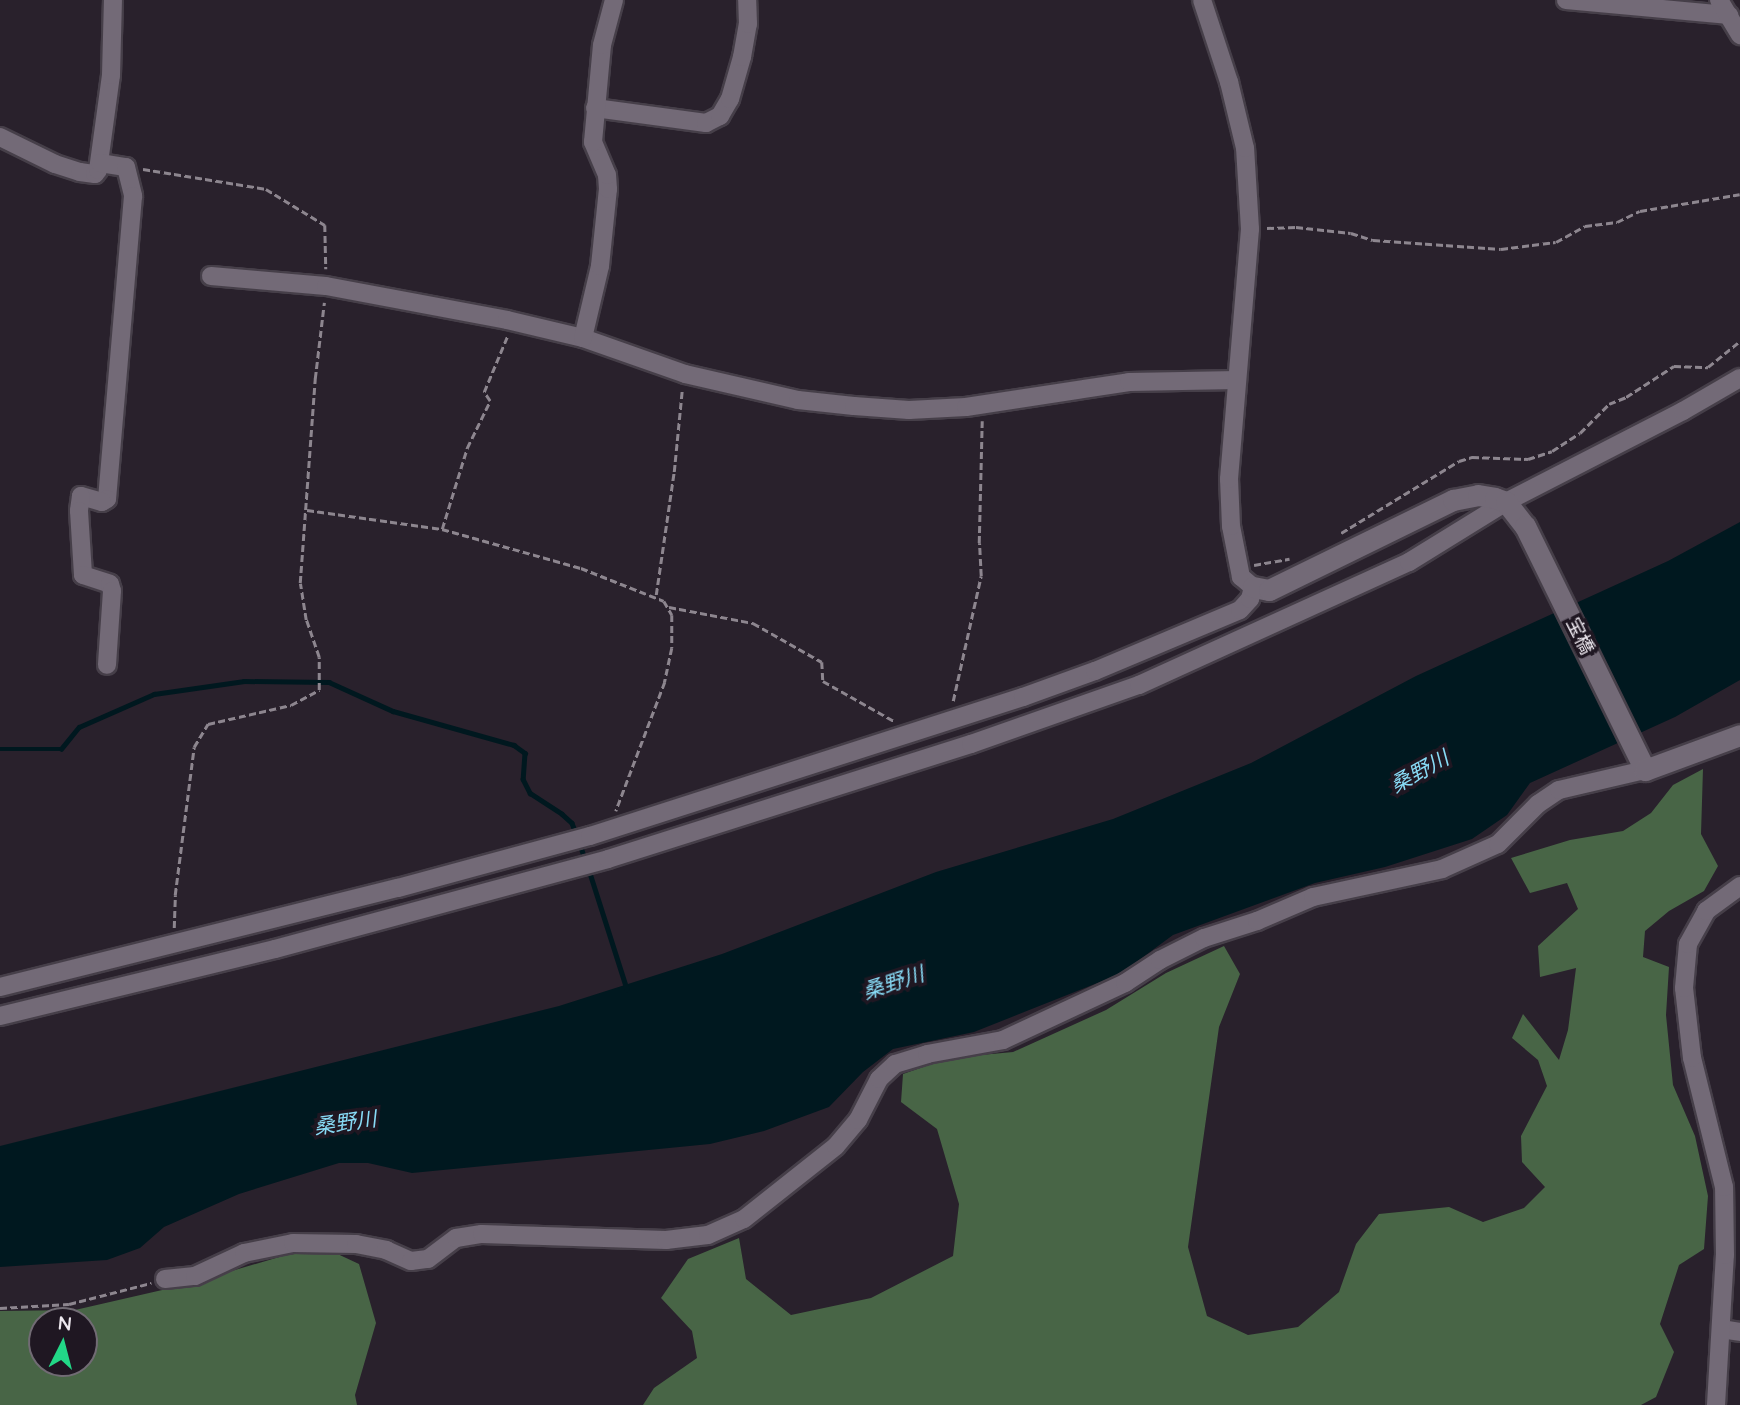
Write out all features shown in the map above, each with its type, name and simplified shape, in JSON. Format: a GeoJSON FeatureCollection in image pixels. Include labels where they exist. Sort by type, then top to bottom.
{"type":"FeatureCollection","features":[{"type":"Feature","properties":{"kind":"street"},"geometry":{"type":"LineString","coordinates":[[0,137],[55,164],[95,174],[100,163],[111,75],[113,0]]}},
{"type":"Feature","properties":{"kind":"street"},"geometry":{"type":"LineString","coordinates":[[583,338],[600,266],[608,189],[607,175],[593,142],[603,45],[614,0]]}},
{"type":"Feature","properties":{"kind":"street"},"geometry":{"type":"LineString","coordinates":[[595,108],[706,123],[720,117],[730,99],[742,57],[748,24],[747,0]]}},
{"type":"Feature","properties":{"kind":"street"},"geometry":{"type":"LineString","coordinates":[[1202,0],[1229,82],[1245,148],[1250,229],[1229,479],[1231,526],[1241,577],[1253,587],[1269,590],[1453,500],[1478,495],[1506,502]]}},
{"type":"Feature","properties":{"kind":"street"},"geometry":{"type":"LineString","coordinates":[[1566,0],[1724,7],[1740,36]]}},
{"type":"Feature","properties":{"kind":"street"},"geometry":{"type":"LineString","coordinates":[[100,163],[126,167],[133,196],[107,499],[102,502],[82,496],[79,510],[83,575],[110,584],[113,591],[107,665]]}},
{"type":"Feature","properties":{"kind":"street"},"geometry":{"type":"LineString","coordinates":[[211,276],[326,286],[507,320],[583,338],[685,374],[798,400],[854,406],[909,410],[966,407],[984,402],[1129,382],[1237,380]]}},
{"type":"Feature","properties":{"kind":"street"},"geometry":{"type":"LineString","coordinates":[[0,1016],[275,949],[608,859],[971,744],[1139,684],[1409,562],[1506,502],[1683,411],[1740,378]]}},
{"type":"Feature","properties":{"kind":"street","name":"宝橋"},"geometry":{"type":"LineString","coordinates":[[1506,502],[1525,526],[1645,769]]}},
{"type":"Feature","properties":{"kind":"street"},"geometry":{"type":"LineString","coordinates":[[0,986],[398,888],[616,828],[1095,671],[1240,610],[1251,599],[1253,587]]}},
{"type":"Feature","properties":{"kind":"street"},"geometry":{"type":"LineString","coordinates":[[165,1279],[195,1276],[244,1253],[293,1243],[356,1244],[386,1250],[411,1261],[428,1259],[456,1238],[482,1234],[666,1240],[708,1235],[744,1219],[836,1146],[858,1120],[879,1079],[895,1064],[927,1054],[1003,1040],[1125,983],[1160,960],[1205,938],[1257,921],[1313,897],[1442,869],[1499,844],[1538,804],[1559,790],[1645,769],[1740,735]]}},
{"type":"Feature","properties":{"kind":"street"},"geometry":{"type":"LineString","coordinates":[[1716,1405],[1721,1329],[1724,1187],[1692,1058],[1684,988],[1688,944],[1706,911],[1740,886]]}},
{"type":"Feature","properties":{"kind":"street"},"geometry":{"type":"LineString","coordinates":[[1721,1329],[1740,1332]]}},
{"type":"Feature","properties":{"kind":"path"},"geometry":{"type":"LineString","coordinates":[[126,167],[260,186],[294,208],[320,220],[326,232],[326,286],[315,379],[300,583],[306,620],[319,657],[319,690],[291,705],[208,724],[194,747],[175,895],[173,923],[176,943]]}},
{"type":"Feature","properties":{"kind":"path"},"geometry":{"type":"LineString","coordinates":[[1250,229],[1296,227],[1351,233],[1373,240],[1501,249],[1556,242],[1585,226],[1618,222],[1640,211],[1740,194]]}},
{"type":"Feature","properties":{"kind":"path"},"geometry":{"type":"LineString","coordinates":[[442,529],[467,448],[490,401],[484,392],[507,338],[507,320]]}},
{"type":"Feature","properties":{"kind":"path"},"geometry":{"type":"LineString","coordinates":[[1335,537],[1459,461],[1472,457],[1528,459],[1552,451],[1580,433],[1609,404],[1626,397],[1674,366],[1708,367],[1740,341]]}},
{"type":"Feature","properties":{"kind":"path"},"geometry":{"type":"LineString","coordinates":[[656,595],[685,374]]}},
{"type":"Feature","properties":{"kind":"path"},"geometry":{"type":"LineString","coordinates":[[948,721],[981,576],[979,529],[984,402]]}},
{"type":"Feature","properties":{"kind":"path"},"geometry":{"type":"LineString","coordinates":[[306,510],[442,529],[582,568],[656,595],[669,607],[753,623],[822,662],[823,681],[914,732]]}},
{"type":"Feature","properties":{"kind":"path"},"geometry":{"type":"LineString","coordinates":[[1239,568],[1296,558]]}},
{"type":"Feature","properties":{"kind":"path"},"geometry":{"type":"LineString","coordinates":[[616,828],[615,813],[665,682],[672,648],[669,607]]}},
{"type":"Feature","properties":{"kind":"path"},"geometry":{"type":"LineString","coordinates":[[0,1308],[69,1304],[165,1279]]}},
{"type":"Feature","properties":{"kind":"green space"},"geometry":{"type":"Polygon","coordinates":[[[1703,769],[1701,834],[1718,866],[1704,891],[1669,911],[1645,931],[1643,957],[1669,967],[1666,1015],[1673,1085],[1695,1136],[1708,1196],[1704,1249],[1679,1265],[1660,1324],[1674,1352],[1656,1397],[1641,1405],[643,1405],[654,1388],[697,1358],[692,1331],[661,1298],[688,1259],[739,1238],[746,1279],[791,1315],[871,1298],[953,1256],[959,1204],[937,1129],[901,1102],[903,1074],[949,1058],[1013,1052],[1106,1010],[1166,973],[1224,946],[1240,974],[1219,1027],[1188,1247],[1207,1316],[1248,1335],[1298,1327],[1339,1292],[1356,1244],[1379,1214],[1449,1207],[1483,1222],[1524,1208],[1545,1187],[1522,1162],[1521,1136],[1547,1086],[1538,1060],[1512,1038],[1523,1014],[1559,1060],[1568,1030],[1576,968],[1540,977],[1538,946],[1578,909],[1567,883],[1530,893],[1511,858],[1570,840],[1623,831],[1651,813],[1673,785],[1703,769]]]}},
{"type":"Feature","properties":{"kind":"green space"},"geometry":{"type":"Polygon","coordinates":[[[329,1250],[359,1264],[376,1323],[355,1395],[357,1405],[0,1405],[0,1311],[28,1311],[28,1377],[98,1377],[98,1307],[88,1307],[184,1285],[286,1255],[329,1250]]]}},
{"type":"Feature","properties":{"kind":"water","name":"桑野川"},"geometry":{"type":"Polygon","coordinates":[[[1740,522],[1740,680],[1675,717],[1530,783],[1507,815],[1472,839],[1385,867],[1315,883],[1173,935],[1120,974],[974,1032],[893,1049],[863,1072],[829,1107],[764,1131],[710,1144],[412,1173],[368,1163],[339,1163],[239,1194],[164,1227],[140,1248],[107,1260],[0,1267],[0,1146],[559,1006],[722,954],[936,872],[1113,819],[1251,763],[1416,676],[1668,561],[1740,522]]]}},
{"type":"Feature","properties":{"kind":"waterway"},"geometry":{"type":"LineString","coordinates":[[0,749],[61,749],[79,727],[154,694],[244,681],[329,682],[393,711],[514,745],[525,753],[523,779],[530,793],[572,823],[577,836]]}},
{"type":"Feature","properties":{"kind":"waterway"},"geometry":{"type":"LineString","coordinates":[[580,844],[586,862]]}},
{"type":"Feature","properties":{"kind":"waterway"},"geometry":{"type":"LineString","coordinates":[[589,870],[627,989]]}}]}
